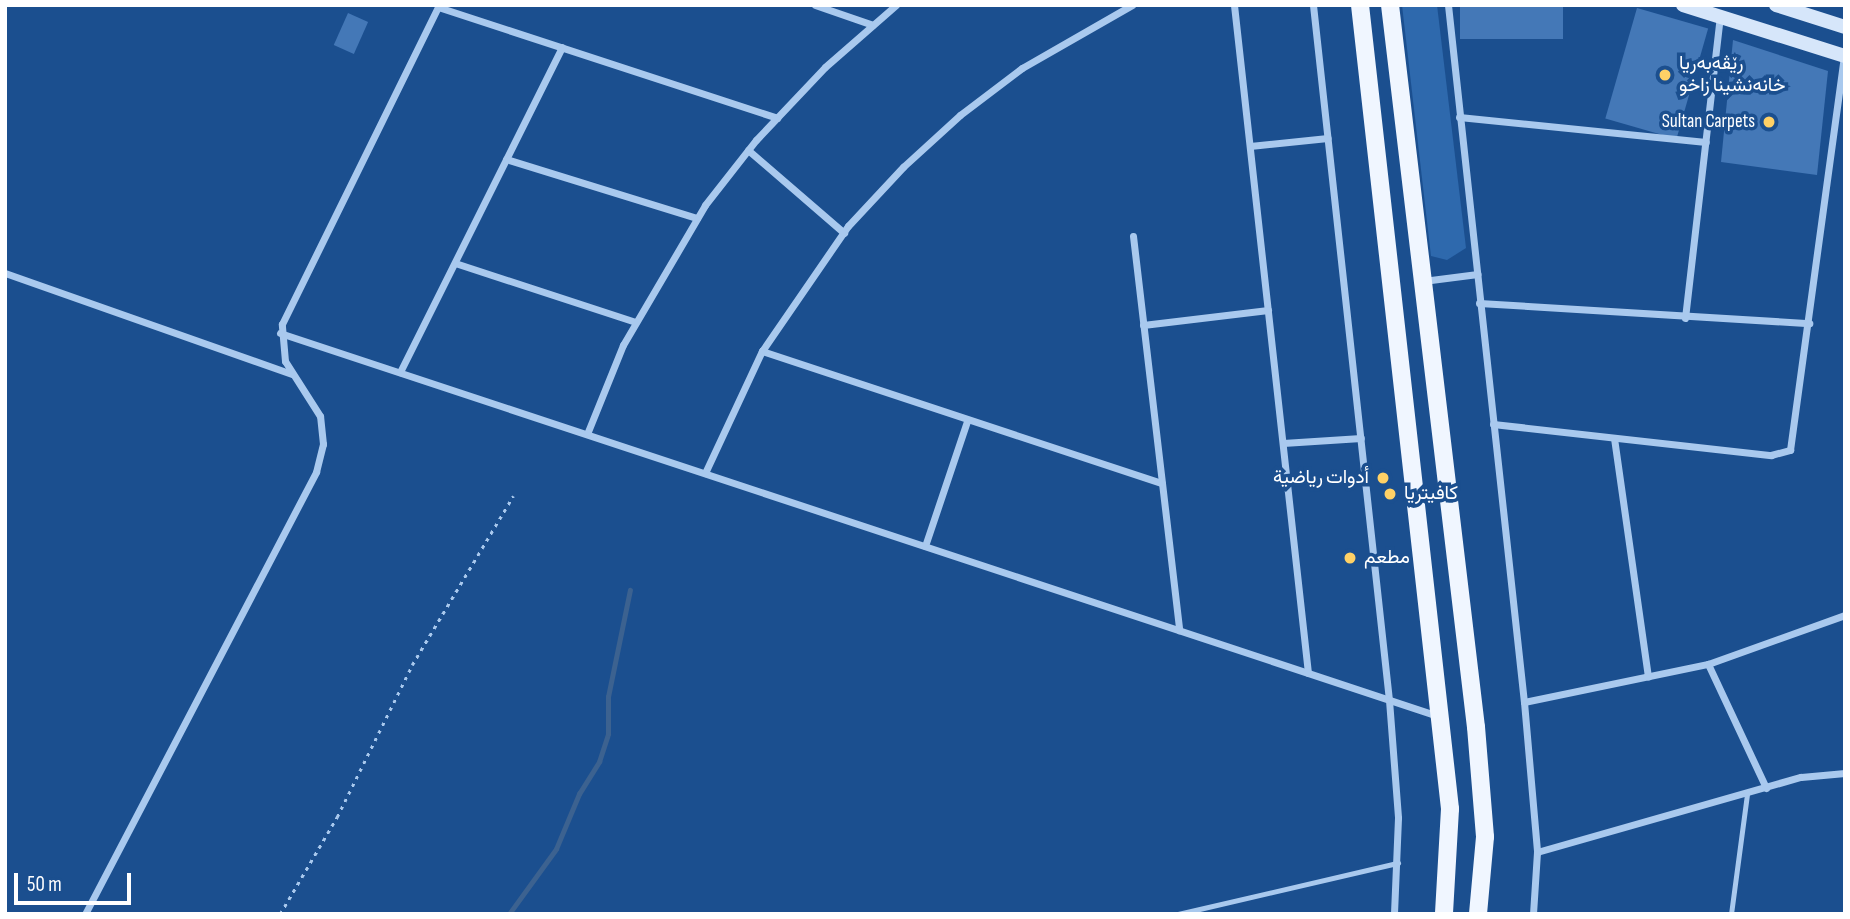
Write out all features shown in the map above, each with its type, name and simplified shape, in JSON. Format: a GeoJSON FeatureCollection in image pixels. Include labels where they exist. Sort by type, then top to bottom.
{"type":"FeatureCollection","features":[{"type":"Feature","properties":{"kind":"main road"},"geometry":{"type":"LineString","coordinates":[[1360,5],[1450,809],[1444,914]]}},
{"type":"Feature","properties":{"kind":"main road"},"geometry":{"type":"LineString","coordinates":[[1390,5],[1477,740],[1485,837],[1478,914]]}},
{"type":"Feature","properties":{"kind":"main road"},"geometry":{"type":"LineString","coordinates":[[1683,5],[1844,55]]}},
{"type":"Feature","properties":{"kind":"main road"},"geometry":{"type":"LineString","coordinates":[[1776,5],[1800,8],[1845,27]]}},
{"type":"Feature","properties":{"kind":"street"},"geometry":{"type":"LineString","coordinates":[[815,5],[873,25]]}},
{"type":"Feature","properties":{"kind":"street"},"geometry":{"type":"LineString","coordinates":[[587,434],[636,322],[697,218],[748,150],[777,118],[896,5]]}},
{"type":"Feature","properties":{"kind":"street"},"geometry":{"type":"LineString","coordinates":[[705,473],[762,351],[844,233],[903,167],[960,115],[1022,68],[1132,5]]}},
{"type":"Feature","properties":{"kind":"street"},"geometry":{"type":"LineString","coordinates":[[1234,5],[1308,673]]}},
{"type":"Feature","properties":{"kind":"street"},"geometry":{"type":"LineString","coordinates":[[1314,5],[1389,700],[1398,863],[1394,914]]}},
{"type":"Feature","properties":{"kind":"street"},"geometry":{"type":"LineString","coordinates":[[1448,5],[1524,702],[1538,852],[1533,914]]}},
{"type":"Feature","properties":{"kind":"street"},"geometry":{"type":"LineString","coordinates":[[85,914],[319,465],[324,444],[320,416],[292,374],[280,347],[280,332],[439,6],[777,118]]}},
{"type":"Feature","properties":{"kind":"street"},"geometry":{"type":"LineString","coordinates":[[1685,318],[1720,16]]}},
{"type":"Feature","properties":{"kind":"street"},"geometry":{"type":"LineString","coordinates":[[400,372],[562,47]]}},
{"type":"Feature","properties":{"kind":"street"},"geometry":{"type":"LineString","coordinates":[[1493,424],[1783,454],[1794,442],[1844,55]]}},
{"type":"Feature","properties":{"kind":"street"},"geometry":{"type":"LineString","coordinates":[[1459,117],[1706,142]]}},
{"type":"Feature","properties":{"kind":"street"},"geometry":{"type":"LineString","coordinates":[[1250,146],[1328,138]]}},
{"type":"Feature","properties":{"kind":"street"},"geometry":{"type":"LineString","coordinates":[[748,150],[844,233]]}},
{"type":"Feature","properties":{"kind":"street"},"geometry":{"type":"LineString","coordinates":[[506,159],[697,218]]}},
{"type":"Feature","properties":{"kind":"street"},"geometry":{"type":"LineString","coordinates":[[1133,236],[1179,630]]}},
{"type":"Feature","properties":{"kind":"street"},"geometry":{"type":"LineString","coordinates":[[455,263],[636,322]]}},
{"type":"Feature","properties":{"kind":"street"},"geometry":{"type":"LineString","coordinates":[[5,273],[292,374]]}},
{"type":"Feature","properties":{"kind":"street"},"geometry":{"type":"LineString","coordinates":[[1422,282],[1478,274]]}},
{"type":"Feature","properties":{"kind":"street"},"geometry":{"type":"LineString","coordinates":[[1479,303],[1685,318],[1810,323]]}},
{"type":"Feature","properties":{"kind":"street"},"geometry":{"type":"LineString","coordinates":[[1143,326],[1268,310]]}},
{"type":"Feature","properties":{"kind":"street"},"geometry":{"type":"LineString","coordinates":[[280,332],[1438,716]]}},
{"type":"Feature","properties":{"kind":"street"},"geometry":{"type":"LineString","coordinates":[[762,351],[967,421],[1162,483]]}},
{"type":"Feature","properties":{"kind":"street"},"geometry":{"type":"LineString","coordinates":[[925,546],[967,421]]}},
{"type":"Feature","properties":{"kind":"street"},"geometry":{"type":"LineString","coordinates":[[1283,443],[1361,438]]}},
{"type":"Feature","properties":{"kind":"street"},"geometry":{"type":"LineString","coordinates":[[1614,438],[1648,677]]}},
{"type":"Feature","properties":{"kind":"street"},"geometry":{"type":"LineString","coordinates":[[1524,702],[1708,664],[1845,615]]}},
{"type":"Feature","properties":{"kind":"street"},"geometry":{"type":"LineString","coordinates":[[1708,664],[1766,788]]}},
{"type":"Feature","properties":{"kind":"street"},"geometry":{"type":"LineString","coordinates":[[1538,852],[1641,820],[1747,794],[1801,777],[1845,773]]}},
{"type":"Feature","properties":{"kind":"lane"},"geometry":{"type":"LineString","coordinates":[[1731,914],[1747,794]]}},
{"type":"Feature","properties":{"kind":"lane"},"geometry":{"type":"LineString","coordinates":[[1178,914],[1398,863]]}},
{"type":"Feature","properties":{"kind":"path"},"geometry":{"type":"LineString","coordinates":[[280,914],[337,817],[412,666],[513,496]]}},
{"type":"Feature","properties":{"kind":"shaded area"},"geometry":{"type":"Polygon","coordinates":[[[1402,5],[1437,5],[1466,248],[1447,260],[1431,256],[1402,5]]]}},
{"type":"Feature","properties":{"kind":"building"},"geometry":{"type":"Polygon","coordinates":[[[1460,5],[1563,5],[1563,39],[1460,39],[1460,5]]]}},
{"type":"Feature","properties":{"kind":"building","name":"رێڤه‌به‌ريا خانه‌نشينا زاخو"},"geometry":{"type":"Polygon","coordinates":[[[1637,8],[1708,28],[1676,139],[1605,119],[1637,8]]]}},
{"type":"Feature","properties":{"kind":"building"},"geometry":{"type":"Polygon","coordinates":[[[348,13],[368,22],[354,54],[334,45],[348,13]]]}},
{"type":"Feature","properties":{"kind":"building"},"geometry":{"type":"Polygon","coordinates":[[[1733,40],[1828,71],[1817,175],[1721,162],[1733,40]]]}},
{"type":"Feature","properties":{"kind":"waterway"},"geometry":{"type":"LineString","coordinates":[[509,914],[556,849],[579,794],[599,762],[608,734],[608,697],[630,590]]}},
{"type":"Feature","properties":{"kind":"place","name":"رێڤه‌به‌ريا خانه‌نشينا زاخو"},"geometry":{"type":"Point","coordinates":[1665,75]}},
{"type":"Feature","properties":{"kind":"place","name":"Sultan Carpets"},"geometry":{"type":"Point","coordinates":[1769,122]}},
{"type":"Feature","properties":{"kind":"place","name":"أدوات رياضية"},"geometry":{"type":"Point","coordinates":[1383,478]}},
{"type":"Feature","properties":{"kind":"place","name":"كافيتريا"},"geometry":{"type":"Point","coordinates":[1390,494]}},
{"type":"Feature","properties":{"kind":"place","name":"مطعم"},"geometry":{"type":"Point","coordinates":[1350,558]}}]}
